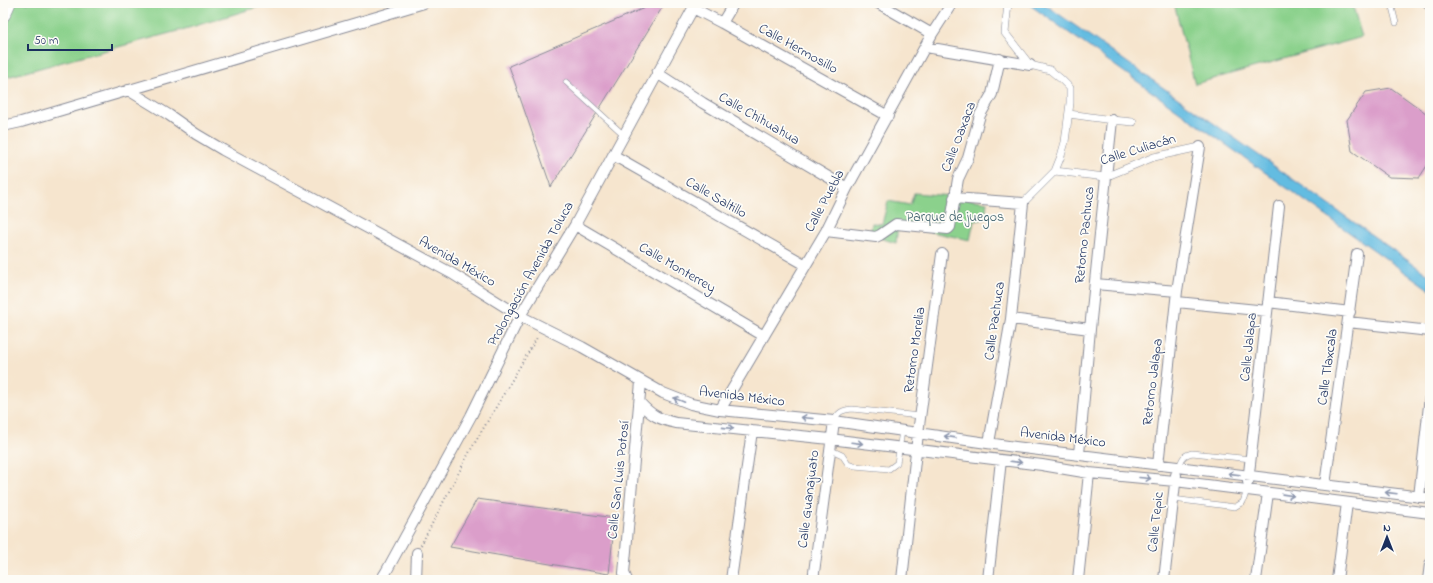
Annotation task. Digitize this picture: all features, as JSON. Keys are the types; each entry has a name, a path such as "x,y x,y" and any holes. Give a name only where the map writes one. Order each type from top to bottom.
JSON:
{"main road":[{"path":"3,14 8,3"}],"street":[{"path":"3,126 21,122 424,3"},
{"path":"722,23 734,3"},
{"path":"878,3 932,34"},
{"name":"Calle Puebla","path":"720,410 826,231 847,188 932,34 952,3"},
{"path":"1008,3 1005,33 1030,65"},
{"name":"Calle Hermosillo","path":"695,5 722,23 888,116"},
{"name":"Prolongación Avenida Toluca","path":"381,580 471,416 520,316 575,225 695,5"},
{"path":"926,47 1000,59 1050,70 1070,88 1069,114 1065,142 1055,171 1023,203 954,198"},
{"name":"Calle Oaxaca","path":"826,231 870,238 880,236 896,224 946,230 950,227 958,179 968,158 980,115 995,87 1000,59"},
{"name":"Calle Chihuahua","path":"657,73 703,103 847,188"},
{"name":"Avenida México","path":"128,90 223,150 451,273 520,316 582,347 641,382 663,393 691,404 720,410 834,421 1158,465 1325,484 1430,498"},
{"path":"1069,114 1132,122"},
{"name":"Retorno Pachuca","path":"1079,454 1105,177 1112,120"},
{"name":"Calle Culiacán","path":"1055,171 1105,177 1154,157 1200,147"},
{"name":"Retorno Jalapa","path":"1158,465 1177,291 1200,147"},
{"name":"Calle Saltillo","path":"613,155 806,265"},
{"name":"Calle Pachuca","path":"989,443 1011,319 1023,203"},
{"name":"Calle Jalapa","path":"1247,490 1279,206"},
{"name":"Calle Monterrey","path":"575,225 764,336"},
{"name":"Retorno Morelia","path":"917,450 920,416 942,254"},
{"name":"Calle Tlaxcala","path":"1325,484 1357,254"},
{"path":"1095,284 1177,291"},
{"path":"1177,302 1350,312"},
{"path":"1011,319 1090,329"},
{"path":"1348,322 1430,331"},
{"name":"Calle San Luis Potosí","path":"627,580 624,573 641,382"},
{"path":"1419,497 1430,396"},
{"path":"640,403 652,415 676,423 752,431 830,444 900,448 1430,513"},
{"name":"Calle Guanajuato","path":"813,580 834,421"},
{"path":"731,580 752,431"},
{"path":"902,580 917,450"},
{"path":"988,580 1001,460"},
{"name":"Calle Tepic","path":"1164,580 1175,481 1178,467"},
{"path":"1078,580 1089,472"},
{"path":"1256,580 1268,493"},
{"path":"1337,580 1347,503"},
{"path":"416,580 417,552"},
{"path":"1428,580 1430,564"}],"lane":[{"path":"1391,3 1396,23"},
{"path":"566,82 624,135"},
{"path":"834,421 837,414 841,411 852,409 920,416"},
{"path":"830,444 842,455 848,464 854,466 889,469 897,463 902,430"},
{"path":"1178,467 1186,454 1192,453 1251,459"},
{"path":"1173,499 1235,508 1243,502 1247,490"}],"path":[{"path":"417,552 470,451 543,328"}],"green space":[{"path":"16,3 271,3 185,29 3,78 3,41"},
{"path":"1174,3 1352,3 1362,37 1195,84"},
{"name":"Parque de juegos","path":"914,193 951,196 987,202 985,219 974,221 970,240 898,225 896,243 870,235 872,223 882,224 888,201 910,205"}],"water":[{"path":"1027,3 1043,3 1430,276 1430,290"}],"building":[{"path":"656,3 665,3 551,187 509,66"},
{"path":"1391,88 1430,116 1430,161 1419,178 1389,177 1352,151 1347,120 1366,92"},
{"path":"477,499 615,518 609,574 450,547"}]}
